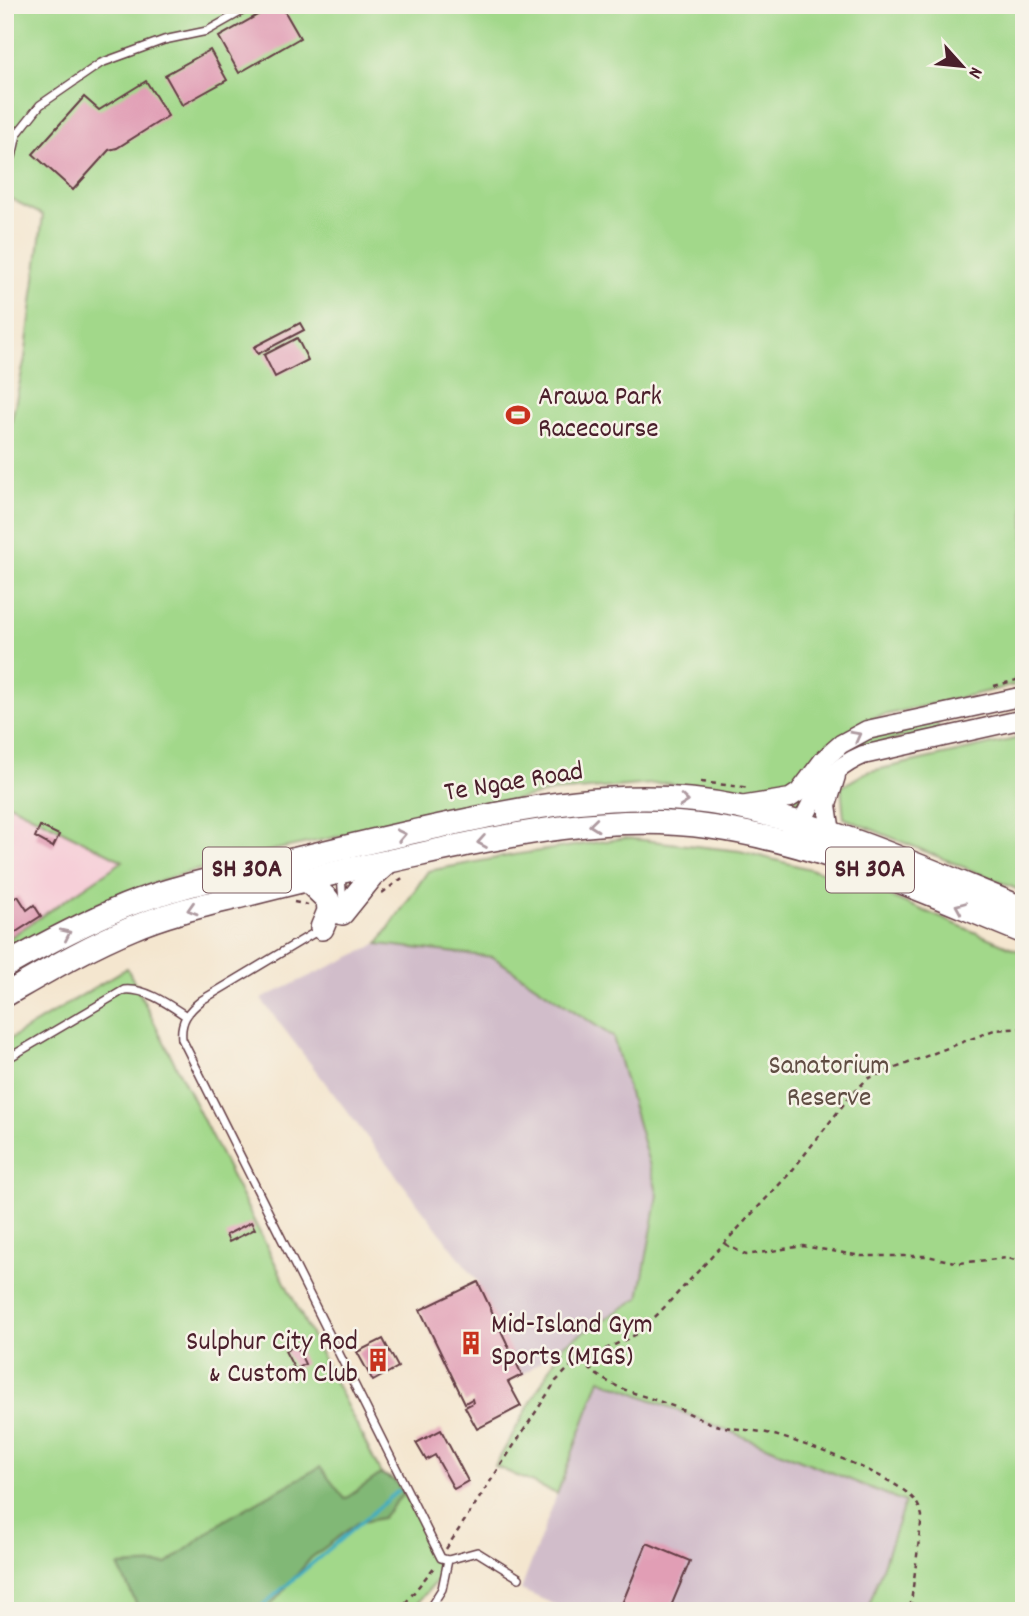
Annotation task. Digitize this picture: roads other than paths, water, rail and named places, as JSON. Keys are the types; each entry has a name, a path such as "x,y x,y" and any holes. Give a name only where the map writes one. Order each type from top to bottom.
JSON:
{"main road":[{"name":"Te Ngae Road","path":"5,965 124,907 197,882 337,861 549,804 640,798 736,807"},
{"name":"SH 30A","path":"736,807 802,823 876,848 1024,909"},
{"name":"Te Ngae Road","path":"5,995 58,964 136,927 203,905 306,879 337,861 396,869 468,844 550,830 657,821 711,827"},
{"name":"SH 30A","path":"711,827 788,844 876,872 1024,932"},
{"path":"342,913 371,877 396,869"},
{"path":"306,879 328,900 329,911 320,918"}],"street":[{"name":"Te Ngae Road","path":"736,807 790,798 799,792 824,759 867,730 1024,696"},
{"path":"948,712 952,735"},
{"path":"802,823 816,795 838,769 849,761 863,755 1024,719"},
{"path":"831,833 827,805 838,769"},
{"name":"Te Ngae Road","path":"711,827 735,820 780,830 802,823"}],"lane":[{"path":"5,165 12,157 17,134 40,105 101,63 164,40 207,31 253,5"},
{"path":"337,861 344,895 342,913 334,922 320,918 202,1000 186,1016 181,1031 185,1048 444,1559 442,1589 431,1610"},
{"path":"5,1059 124,990 132,989 159,999 186,1016"},
{"path":"444,1559 477,1552 519,1578"}],"waterway":[{"path":"256,1611 398,1491"}],"place":[{"name":"Arawa Park Racecourse","path":"518,415"},
{"name":"Mid-Island Gym Sports (MIGS)","path":"471,1343"},
{"name":"Sulphur City Rod & Custom Club","path":"378,1360"}],"park label":[{"name":"Sanatorium Reserve","path":"829,1084"}]}
